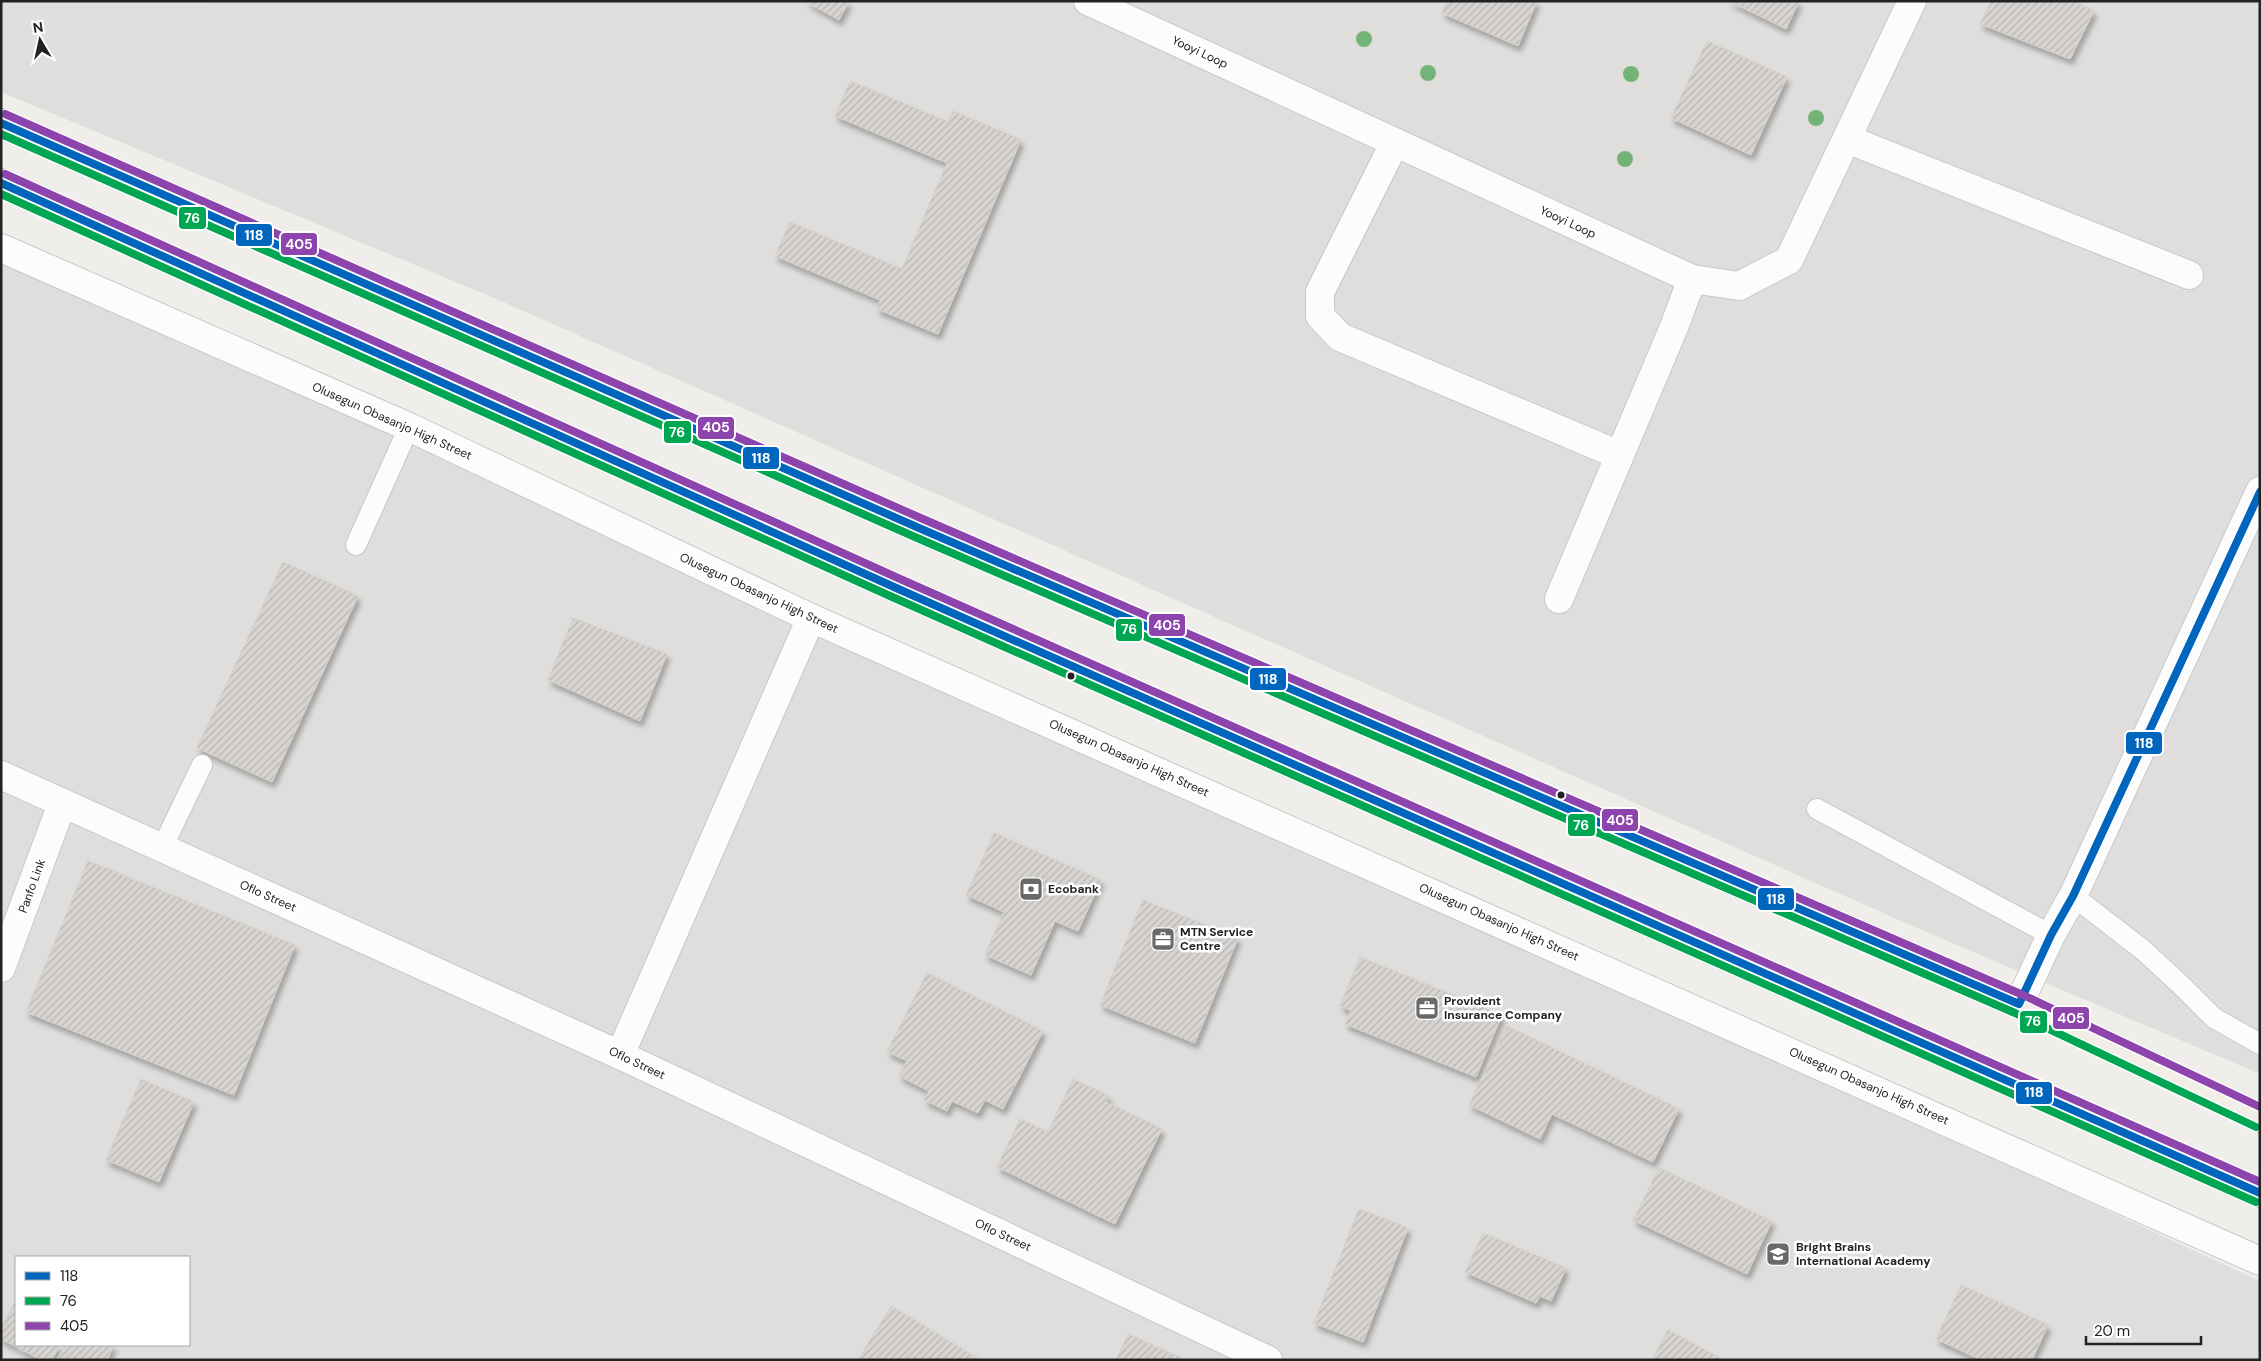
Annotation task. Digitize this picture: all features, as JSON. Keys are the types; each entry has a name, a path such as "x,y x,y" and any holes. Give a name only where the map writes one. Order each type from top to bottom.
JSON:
{"main road":[{"path":"1,123 928,532 2019,1004 2260,1118"},
{"path":"1,184 904,591 2260,1193"}],"street":[{"name":"Yooyi Loop","path":"1088,1 1692,279 1739,286 1789,260 1912,1"},
{"path":"1846,139 2189,275"},
{"path":"1395,142 1320,292 1320,316 1340,337 1618,455"},
{"name":"Olusegun Obasanjo High Street","path":"1,248 409,427 811,618 2260,1261"},
{"path":"1559,599 1618,455 1674,327 1692,279"},
{"path":"2019,1004 2051,935 2073,896 2260,492"},
{"path":"620,1055 811,618"},
{"name":"Oflo Street","path":"1,775 620,1055 1268,1360"},
{"name":"Panfo Link","path":"1,968 62,804"}],"lane":[{"path":"356,545 409,427"},
{"path":"162,848 202,765"},
{"path":"1817,809 2051,935"},
{"path":"2073,896 2143,950 2183,986 2214,1018 2260,1044"}],"shaded area":[{"path":"1,1 2260,1 2260,1074 1933,935 494,298 1,92"},
{"path":"1,1 202,1 284,35 233,156 1,60"},
{"path":"1,239 2260,1281 2260,1360 1,1360"}],"building":[{"path":"805,1 849,1 839,20"},
{"path":"1447,1 1537,1 1518,46 1442,13"},
{"path":"1729,1 1799,1 1786,29"},
{"path":"1991,1 2073,1 2094,11 2070,59 1980,24"},
{"path":"1707,41 1787,77 1751,155 1671,118"},
{"path":"850,81 948,122 953,111 1021,140 938,334 877,309 880,300 775,256 790,222 902,269 947,163 835,116"},
{"path":"283,562 358,596 272,782 197,748"},
{"path":"573,618 667,654 640,721 548,680"},
{"path":"994,833 1101,880 1078,931 1055,921 1031,975 985,955 1004,912 966,895"},
{"path":"88,861 295,945 234,1095 26,1012"},
{"path":"1143,900 1238,938 1195,1043 1100,1005"},
{"path":"1360,957 1502,1015 1476,1077 1345,1024 1351,1011 1340,1006"},
{"path":"927,973 1043,1031 1003,1109 985,1100 978,1113 952,1101 947,1111 924,1100 929,1091 899,1076 907,1061 887,1052"},
{"path":"1507,1026 1679,1109 1653,1162 1552,1114 1540,1139 1469,1105"},
{"path":"141,1079 194,1102 159,1182 106,1160"},
{"path":"1073,1079 1109,1096 1106,1102 1162,1129 1115,1224 997,1167 1020,1119 1048,1132"},
{"path":"1659,1168 1772,1221 1747,1274 1633,1220"},
{"path":"1359,1209 1408,1228 1363,1342 1314,1323"},
{"path":"1483,1233 1566,1268 1551,1301 1540,1296 1536,1303 1465,1272"},
{"path":"1961,1285 2048,1325 2032,1360 1981,1360 1936,1339"},
{"path":"15,1302 15,1346 59,1346 52,1360 41,1360 1,1339 1,1329"},
{"path":"891,1306 974,1356 971,1360 858,1360"},
{"path":"1668,1330 1724,1360 1652,1360"},
{"path":"1128,1334 1186,1360 1116,1360"},
{"path":"64,1346 114,1346 107,1360 57,1360"}],"transit line":[{"name":"405","path":"5,114 923,519 2023,995 2260,1107"},
{"name":"118","path":"1,123 919,528 2019,1004 2051,935 2073,896 2260,492"},
{"name":"76","path":"1,134 915,537 2015,1013 2256,1127"},
{"name":"405","path":"5,174 898,578 2260,1182"},
{"name":"118","path":"1,183 894,587 2260,1193"},
{"name":"76","path":"1,194 890,596 2256,1202"}],"place":[{"name":"Ecobank","path":"1031,889"},
{"name":"MTN Service Centre","path":"1163,939"},
{"name":"Provident Insurance Company","path":"1427,1008"},
{"name":"Bright Brains International Academy","path":"1778,1254"}]}
